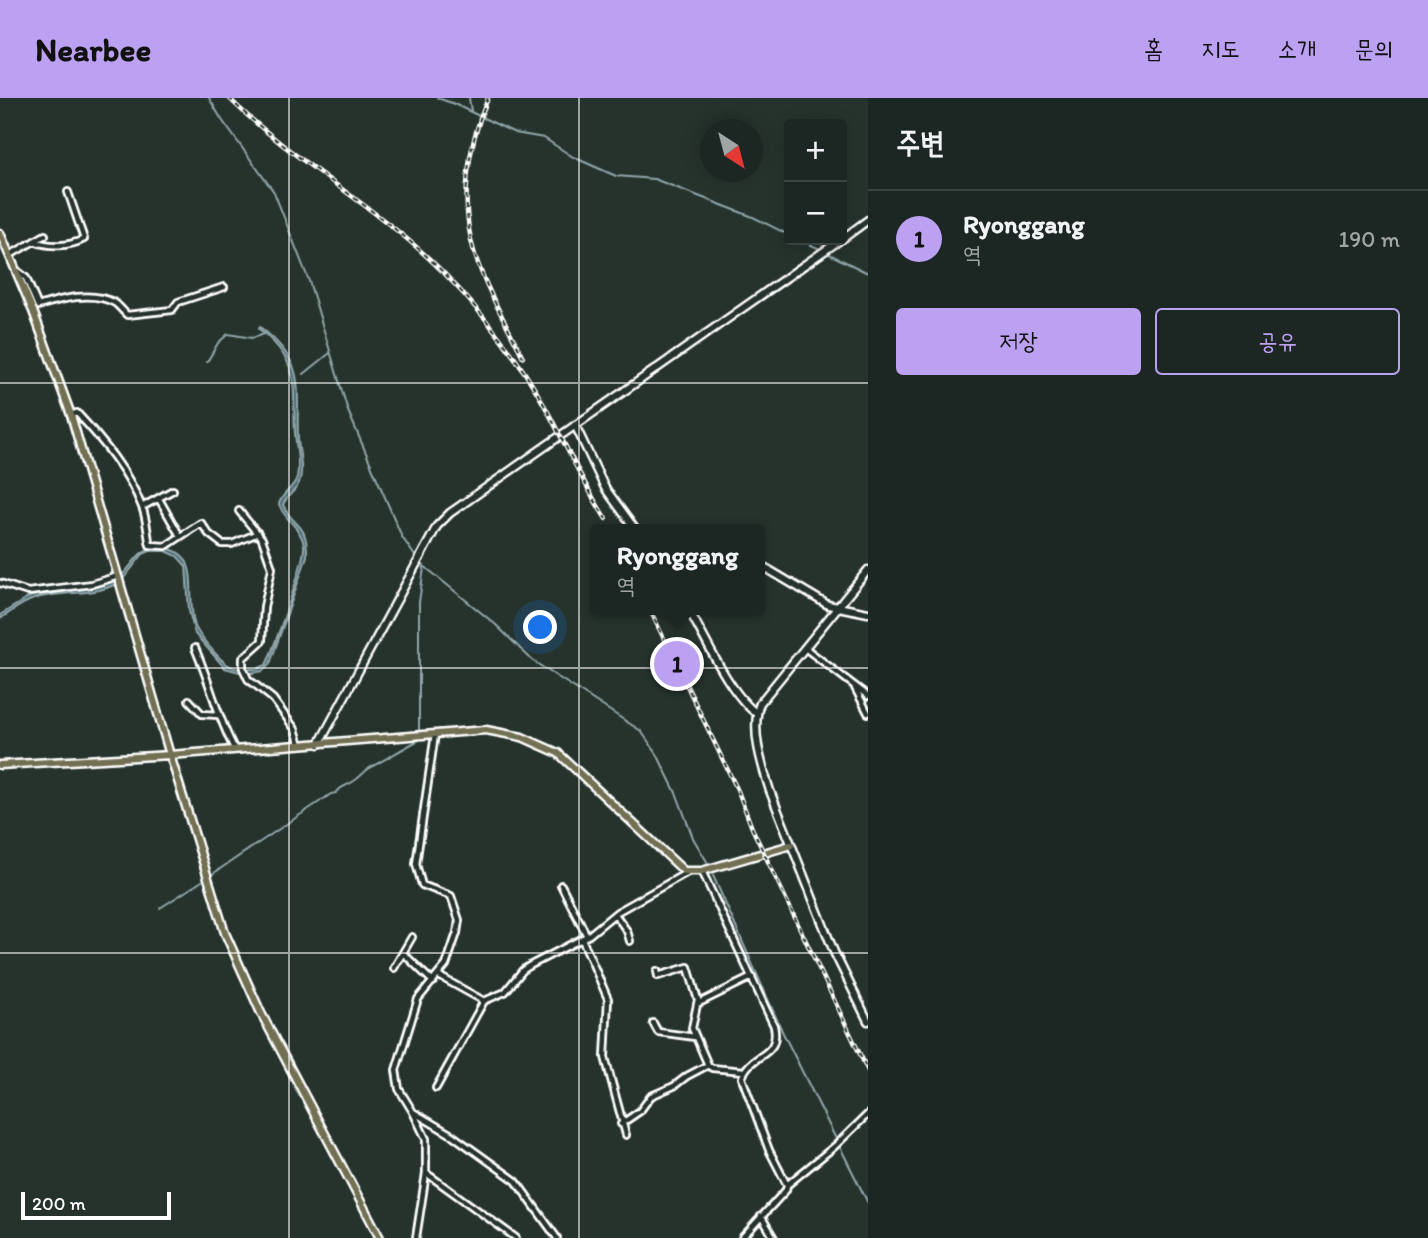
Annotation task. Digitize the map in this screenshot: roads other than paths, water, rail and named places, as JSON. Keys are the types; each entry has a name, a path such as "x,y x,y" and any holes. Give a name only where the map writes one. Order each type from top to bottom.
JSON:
{"main road":[{"path":"0,233 71,415 218,914 271,1034 380,1238"},
{"path":"0,765 235,751 486,730 522,737 558,753 675,864 688,871 708,870 791,845"}],"street":[{"path":"34,241 47,246 80,242 84,239 68,192"},
{"path":"847,235 868,220"},
{"path":"10,256 45,235"},
{"path":"318,744 437,526 450,513 833,245"},
{"path":"16,270 26,278 38,306 71,297 85,297 113,302 127,315 172,310 178,302 224,287"},
{"path":"71,415 77,413 130,479 142,508 150,545 166,546 201,523 209,534 222,544 232,544 258,533"},
{"path":"575,425 605,488 631,524"},
{"path":"142,508 173,490"},
{"path":"159,499 180,536"},
{"path":"239,511 258,533 271,563 262,641 243,658 243,668 245,674 273,699 295,729 300,746"},
{"path":"765,568 828,605 868,613"},
{"path":"868,570 760,703 757,713 763,767 791,845 834,952 868,1021"},
{"path":"0,583 29,592 119,580"},
{"path":"693,615 737,693 747,707 757,713"},
{"path":"804,647 868,696"},
{"path":"195,648 218,715 235,751"},
{"path":"855,687 868,713"},
{"path":"190,700 202,715 218,715"},
{"path":"416,1238 426,1173 426,1139 414,1112 399,1090 396,1070 418,999 439,976 448,960 459,920 451,896 422,885 416,864 435,734"},
{"path":"708,870 774,1026 775,1042 744,1071 742,1077 769,1150 787,1185"},
{"path":"436,1088 484,1001 505,992 523,970 585,937 615,914 688,871"},
{"path":"561,885 585,937 608,999 605,1057 626,1135"},
{"path":"615,914 627,931 630,941"},
{"path":"394,968 412,937"},
{"path":"403,953 433,982"},
{"path":"657,971 658,976 688,967 698,993 692,1028 708,1065 712,1068 744,1071"},
{"path":"439,976 484,1001"},
{"path":"697,1004 752,977"},
{"path":"653,1023 658,1032 695,1037"},
{"path":"621,1124 640,1111 651,1096 674,1086 708,1065"},
{"path":"414,1112 452,1135 516,1181 557,1238"},
{"path":"742,1238 786,1190 787,1185 835,1146 868,1114"},
{"path":"426,1173 516,1238"},
{"path":"761,1216 774,1238"}],"water":[{"path":"260,327 286,353 296,377 301,473 297,486 283,505 305,536 307,556 270,664 263,671 246,674 244,669 257,669 266,665 295,585 304,545 300,533 279,504 298,472 292,375 282,353"},
{"path":"155,547 171,549 182,555 188,564 192,613 197,630 220,658 229,666 241,669 243,673 225,668 195,634 189,611 186,566 177,556 166,551 150,551 143,554 123,579 122,575 140,554"},
{"path":"115,581 116,584 96,591 34,599 0,619 0,615 31,596 96,587"}],"waterway":[{"path":"209,98 274,192 309,281 348,411 402,537 417,559"},
{"path":"437,98 515,133 544,138 573,157 616,176 654,179 753,217 784,232"},
{"path":"469,98 471,111"},
{"path":"811,245 820,249"},
{"path":"825,252 868,273"},
{"path":"207,362 218,343 228,334 252,338 264,334"},
{"path":"304,374 330,353"},
{"path":"211,875 371,767 419,740 419,602 424,568 421,563"},
{"path":"424,566 495,624 533,661 641,731 657,754 677,795 693,838 709,865"},
{"path":"711,871 783,1033 868,1203"},
{"path":"160,908 202,881"}],"railway":[{"path":"229,98 281,143 418,248 458,288 487,321 526,374 606,519"},
{"path":"488,98 470,155 467,215 480,268 523,357"},
{"path":"652,615 738,791 752,828 868,1071"}],"place":[{"name":"Ryonggang","path":"677,664"}]}
